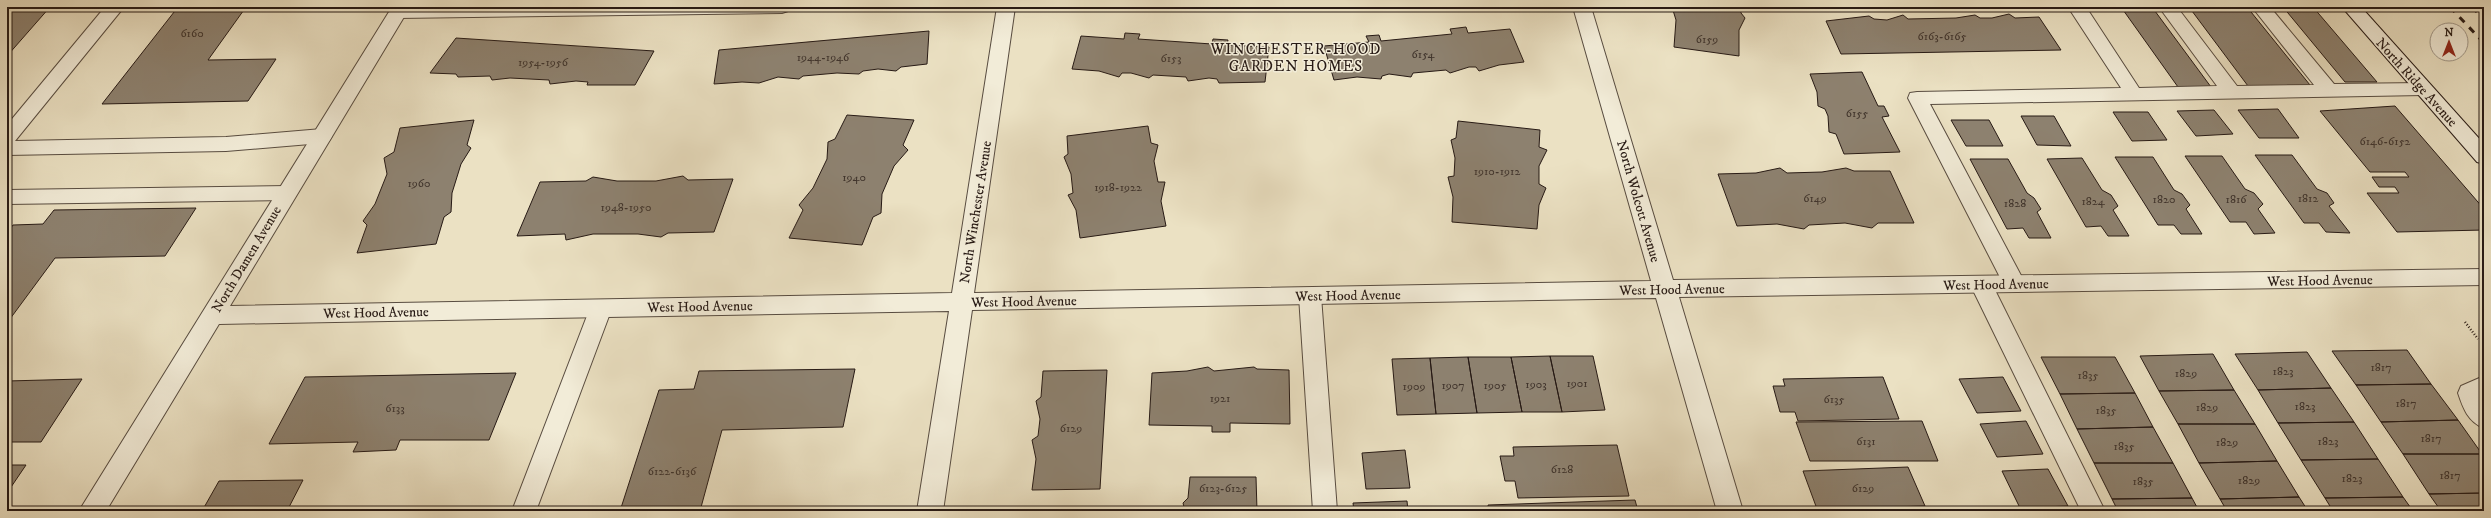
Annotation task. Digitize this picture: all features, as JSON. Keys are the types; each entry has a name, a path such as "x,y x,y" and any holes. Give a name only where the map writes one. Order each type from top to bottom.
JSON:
{"street":[{"name":"North Winchester Avenue","path":"930,511 1006,7"},
{"name":"North Wolcott Avenue","path":"1582,7 1730,511"},
{"name":"North Ridge Avenue","path":"2351,7 2484,156"},
{"name":"North Damen Avenue","path":"92,511 399,10"},
{"name":"West Hood Avenue","path":"212,315 1665,289 2484,277"}],"lane":[{"path":"7,138 115,7"},
{"path":"399,10 782,7"},
{"path":"2077,7 2134,94"},
{"path":"2168,7 2232,93"},
{"path":"2261,7 2329,91"},
{"path":"2014,284 1917,98 2232,93 2423,88"},
{"path":"7,148 226,144 322,136"},
{"path":"7,197 287,193"},
{"path":"1981,284 2093,511"},
{"path":"1310,296 1325,511"},
{"path":"524,511 601,308"},
{"path":"2484,385 2469,393 2474,406 2484,418"}],"path":[{"path":"2465,322 2478,339"}],"building":[{"path":"7,7 50,7 7,56"},
{"path":"178,7 246,7 208,60 276,59 248,101 102,104"},
{"path":"1672,7 1740,7 1741,13 1745,18 1739,30 1739,56 1674,47 1676,20"},
{"path":"2121,7 2152,7 2211,87 2178,87"},
{"path":"2189,7 2247,7 2310,85 2248,86"},
{"path":"2283,7 2313,7 2377,82 2345,82"},
{"path":"2009,14 2015,18 2039,17 2061,50 1841,54 1826,21 1869,16 1874,19 1887,20 1903,15 1908,19 1956,18 1975,15 1980,18 1992,18"},
{"path":"1466,27 1468,33 1510,29 1524,62 1499,65 1479,71 1476,67 1469,67 1450,73 1446,70 1413,73 1411,77 1389,74 1382,76 1381,79 1357,77 1334,80 1324,46 1369,42 1366,36 1379,35 1381,41 1452,34 1450,29"},
{"path":"929,31 927,64 901,67 896,71 878,69 863,71 859,74 837,73 803,76 799,79 778,77 759,83 742,82 714,84 719,50"},
{"path":"1125,33 1140,34 1138,39 1212,44 1213,39 1228,40 1227,45 1269,47 1265,82 1219,83 1217,79 1209,78 1188,81 1186,77 1153,75 1149,78 1131,73 1122,73 1119,77 1099,71 1072,69 1081,36 1124,39"},
{"path":"456,38 654,51 635,85 587,85 588,82 576,81 550,84 549,80 510,78 492,80 490,76 458,77 456,74 430,73"},
{"path":"1862,72 1878,106 1884,106 1889,116 1882,117 1900,152 1844,154 1836,134 1829,132 1828,116 1825,109 1818,106 1817,92 1810,74"},
{"path":"2395,106 2484,209 2484,230 2397,232 2367,193 2399,193 2395,187 2379,187 2372,177 2409,177 2405,172 2370,172 2320,111"},
{"path":"2278,109 2299,138 2259,138 2238,110"},
{"path":"2214,110 2233,134 2196,136 2177,111"},
{"path":"2113,112 2148,112 2167,140 2132,141"},
{"path":"847,115 914,120 903,145 908,150 894,166 882,194 881,213 873,217 862,245 789,238 803,210 799,205 813,188 827,159 828,142 835,139"},
{"path":"2021,116 2054,116 2071,146 2037,145"},
{"path":"474,120 467,145 471,148 461,164 452,193 451,212 444,217 436,244 357,253 367,225 363,221 375,204 387,174 384,158 394,152 400,128"},
{"path":"1951,120 1989,120 2003,146 1966,146"},
{"path":"1458,121 1540,130 1539,147 1547,150 1539,166 1539,184 1546,188 1539,205 1537,229 1452,222 1453,197 1448,177 1454,176 1455,158 1451,140 1456,138"},
{"path":"1148,126 1151,143 1158,145 1154,161 1158,182 1165,182 1161,201 1166,226 1080,238 1076,210 1068,195 1073,193 1071,174 1064,157 1068,154 1067,136"},
{"path":"2255,155 2292,155 2317,189 2327,193 2334,203 2329,206 2350,233 2326,232 2319,223 2304,223"},
{"path":"2185,156 2222,156 2245,189 2254,193 2263,204 2258,209 2275,233 2254,234 2246,222 2230,222"},
{"path":"2115,157 2153,157 2174,190 2182,194 2190,205 2186,209 2202,234 2181,234 2174,225 2158,225"},
{"path":"2082,158 2102,190 2111,195 2118,206 2113,210 2129,236 2108,236 2101,226 2086,227 2047,159"},
{"path":"1970,159 2008,159 2027,193 2034,198 2041,209 2037,212 2051,238 2029,238 2023,228 2007,229"},
{"path":"1780,168 1787,173 1822,172 1846,168 1854,171 1890,171 1914,223 1878,223 1872,228 1845,223 1809,225 1804,229 1777,224 1737,226 1718,174 1756,173"},
{"path":"683,176 688,180 733,179 714,232 668,233 661,237 638,234 593,234 566,240 565,234 517,236 540,182 586,181 593,177 617,181 656,181"},
{"path":"196,208 165,256 55,258 7,323 7,233 13,225 43,224 54,210"},
{"path":"2407,350 2431,384 2356,385 2332,351"},
{"path":"2307,352 2331,388 2258,390 2235,354"},
{"path":"2213,354 2234,390 2159,391 2140,356"},
{"path":"1550,356 1593,356 1605,410 1562,412"},
{"path":"1550,356 1562,412 1522,412 1511,357"},
{"path":"1468,357 1511,357 1522,412 1477,413"},
{"path":"1468,357 1477,413 1436,414 1430,358"},
{"path":"2041,357 2115,357 2135,393 2060,394"},
{"path":"1430,358 1436,414 1397,415 1392,359"},
{"path":"1208,367 1214,371 1254,367 1257,369 1289,370 1290,424 1230,423 1230,432 1212,432 1212,426 1149,425 1152,373 1187,371"},
{"path":"855,369 843,427 722,430 700,511 620,511 659,390 694,389 699,371"},
{"path":"1107,370 1100,489 1032,490 1036,459 1032,440 1038,436 1040,419 1036,401 1041,397 1043,371"},
{"path":"516,373 489,440 400,440 396,450 353,452 358,442 269,444 305,377"},
{"path":"1883,377 1899,419 1798,421 1795,412 1780,412 1773,386 1785,386 1783,379"},
{"path":"2003,377 2021,411 1977,413 1959,379"},
{"path":"82,379 41,442 7,442 7,381"},
{"path":"2431,384 2458,420 2381,422 2356,385"},
{"path":"2331,388 2354,422 2278,423 2258,390"},
{"path":"2234,390 2255,424 2178,424 2159,391"},
{"path":"2135,393 2153,427 2077,429 2060,394"},
{"path":"2458,420 2482,454 2403,454 2381,422"},
{"path":"1922,421 1938,461 1810,461 1796,422"},
{"path":"2026,421 2043,454 1997,457 1980,424"},
{"path":"2354,422 2378,459 2301,460 2278,423"},
{"path":"2178,424 2255,424 2277,461 2199,463"},
{"path":"2153,427 2173,463 2094,463 2077,429"},
{"path":"1617,445 1629,496 1518,498 1515,481 1505,481 1500,456 1514,456 1513,447"},
{"path":"1405,450 1410,488 1366,489 1362,453"},
{"path":"2403,454 2482,454 2484,493 2429,494"},
{"path":"2378,459 2403,497 2325,498 2301,460"},
{"path":"2277,461 2299,497 2220,499 2199,463"},
{"path":"2094,463 2173,463 2192,498 2112,499"},
{"path":"7,465 26,465 7,493"},
{"path":"1908,467 1925,506 1817,509 1803,471"},
{"path":"2048,469 2068,506 2020,508 2002,471"},
{"path":"1190,477 1256,477 1257,511 1185,511 1183,503 1188,498"},
{"path":"303,480 287,511 202,511 219,481"},
{"path":"2484,493 2484,511 2441,511 2429,494"},
{"path":"2299,497 2308,511 2227,511 2220,499"},
{"path":"2403,497 2413,511 2333,511 2325,498"},
{"path":"2192,498 2199,511 2118,511 2112,499"},
{"path":"1635,500 1638,511 1489,511 1488,505"},
{"path":"1407,501 1408,511 1354,511 1353,503"}],"railway":[{"path":"2450,7 2484,43"},
{"path":"2472,7 2484,19"}],"district":[{"name":"WINCHESTER-HOOD GARDEN HOMES","path":"1296,58"}]}
